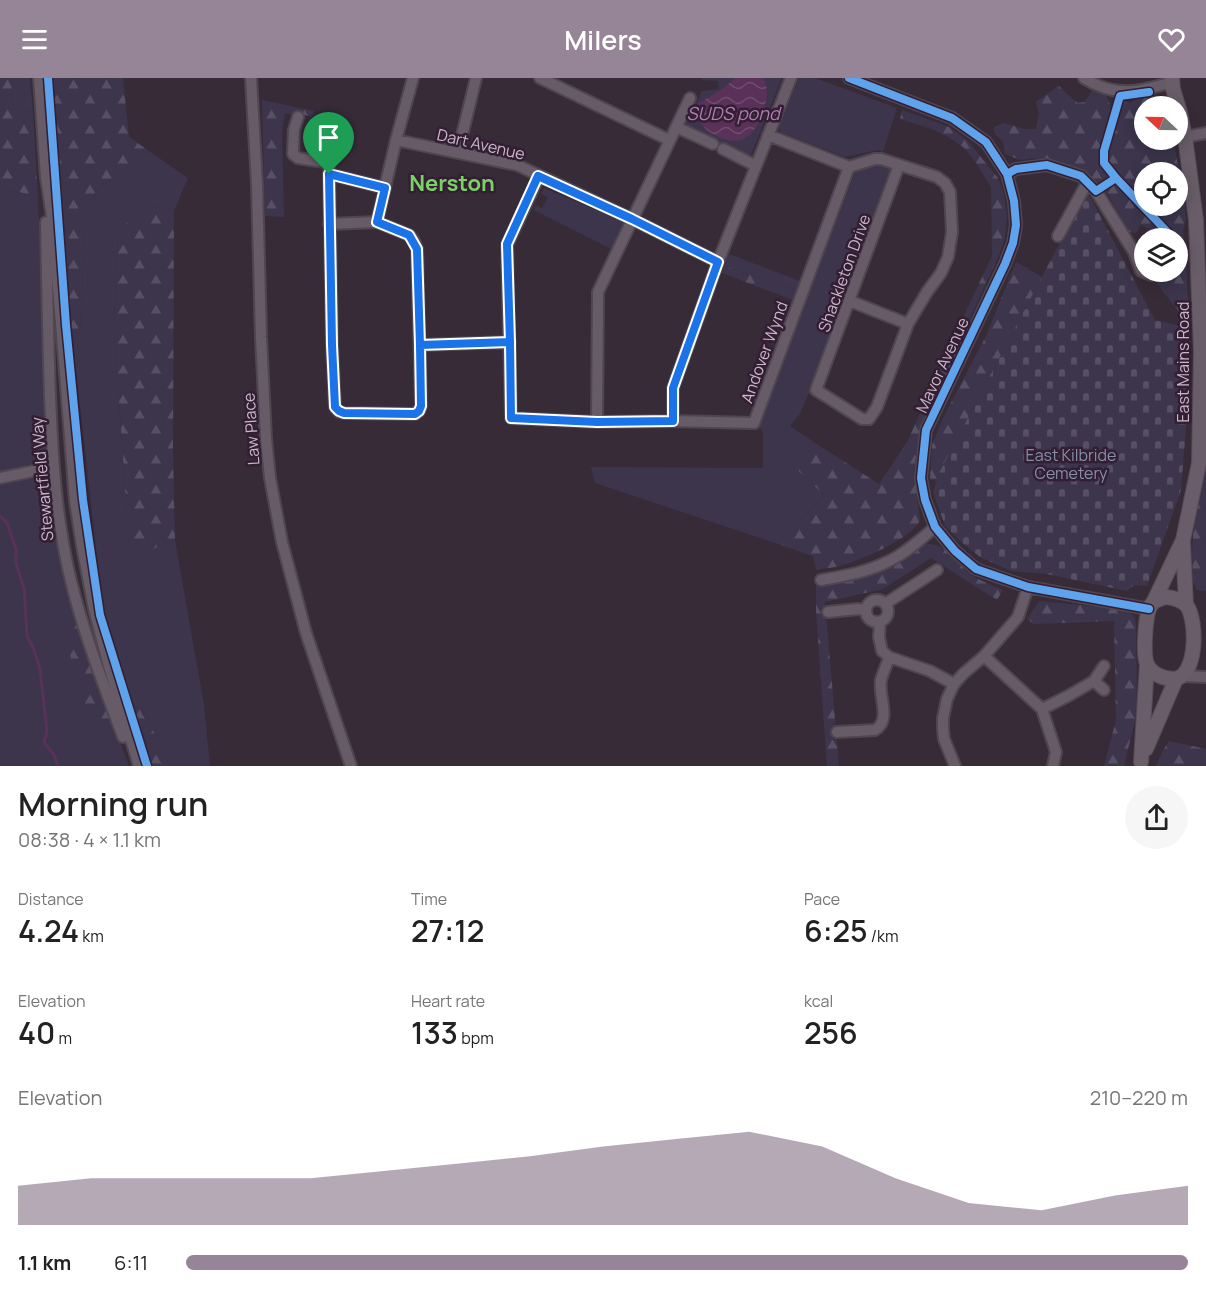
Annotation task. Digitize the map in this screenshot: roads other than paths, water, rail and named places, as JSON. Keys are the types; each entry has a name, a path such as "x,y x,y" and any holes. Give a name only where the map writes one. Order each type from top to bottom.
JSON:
{"main road":[{"name":"East Mains Road","path":"1172,80 1176,96"},
{"name":"East Mains Road","path":"1151,606 1183,540 1199,463 1201,351 1199,276 1196,220 1187,150"},
{"name":"East Mains Road","path":"1183,540 1186,605"},
{"path":"1167,597 1176,598 1186,605 1192,616 1192,661 1179,678 1140,764 1147,664 1145,639 1151,606 1167,597"},
{"path":"1147,664 1154,673 1164,678 1179,678"}],"street":[{"name":"Stewartfield Way","path":"39,78 46,177 53,467 62,538 78,605 134,766"},
{"name":"Law Place","path":"252,78 261,337 270,478 282,542 300,612 351,766"},
{"path":"377,222 412,78"},
{"path":"458,152 476,78"},
{"path":"540,78 565,83 669,140"},
{"path":"673,421 673,388 718,262 791,78"},
{"name":"Mavor Avenue","path":"849,78 952,118 986,142 1007,174 1014,201 1016,225 1013,243 1005,264 926,430 921,478 925,500 935,527 955,551 976,569 1028,587 1151,606"},
{"path":"1084,78 1106,89 1122,92 1148,90 1172,80"},
{"path":"597,422 598,291 690,98"},
{"path":"298,117 294,130 293,154 298,158 328,164 329,174 329,224 332,345 335,407 344,413 415,414 421,406 417,249 409,235 377,222 329,224"},
{"path":"676,127 756,166"},
{"path":"1188,136 1206,133"},
{"path":"768,135 849,167 881,159 937,177 945,183 950,192 952,232 948,257 941,273 908,324 850,301"},
{"name":"Dart Avenue","path":"396,140 517,165 718,262"},
{"name":"Shackleton Drive","path":"899,165 816,390 856,416 869,419 877,406 908,324"},
{"path":"1007,174 1016,169 1047,165 1081,176 1096,191 1134,245"},
{"name":"Andover Wynd","path":"538,176 507,244 511,418 597,422 754,423 849,167"},
{"path":"329,174 385,188"},
{"name":"Stewartfield Way","path":"46,177 52,217 75,501 82,546 97,620 139,766"},
{"path":"1058,236 1087,183"},
{"path":"420,345 510,342"},
{"path":"0,478 53,467"},
{"path":"821,580 858,573 890,561 935,527"},
{"path":"885,604 937,570"},
{"path":"955,766 944,739 943,718 947,699 954,684 984,656 1018,617 1028,587"},
{"path":"880,622 867,617 866,610 869,604 875,601 885,604 888,611 880,622 879,637 882,651 889,657 930,671 954,684"},
{"path":"828,612 866,610"},
{"path":"984,656 1042,709 1056,752 1053,766"},
{"path":"837,732 875,730 881,727 884,721 881,682 889,657"},
{"path":"1042,709 1094,681 1104,666"},
{"path":"1179,678 1206,677"},
{"path":"1094,681 1104,690"}],"water":[{"name":"SUDS pond","path":"735,78 764,78 767,92 763,113 757,126 747,137 736,141 709,132 698,117 699,103 724,88"}],"waterway":[{"path":"0,516 7,523 16,549 16,564 24,588 27,636 40,669 47,732 44,742 54,755 58,766"}],"district":[{"name":"Nerston","path":"452,183"}],"park label":[{"name":"East Kilbride Cemetery","path":"1071,464"}]}
